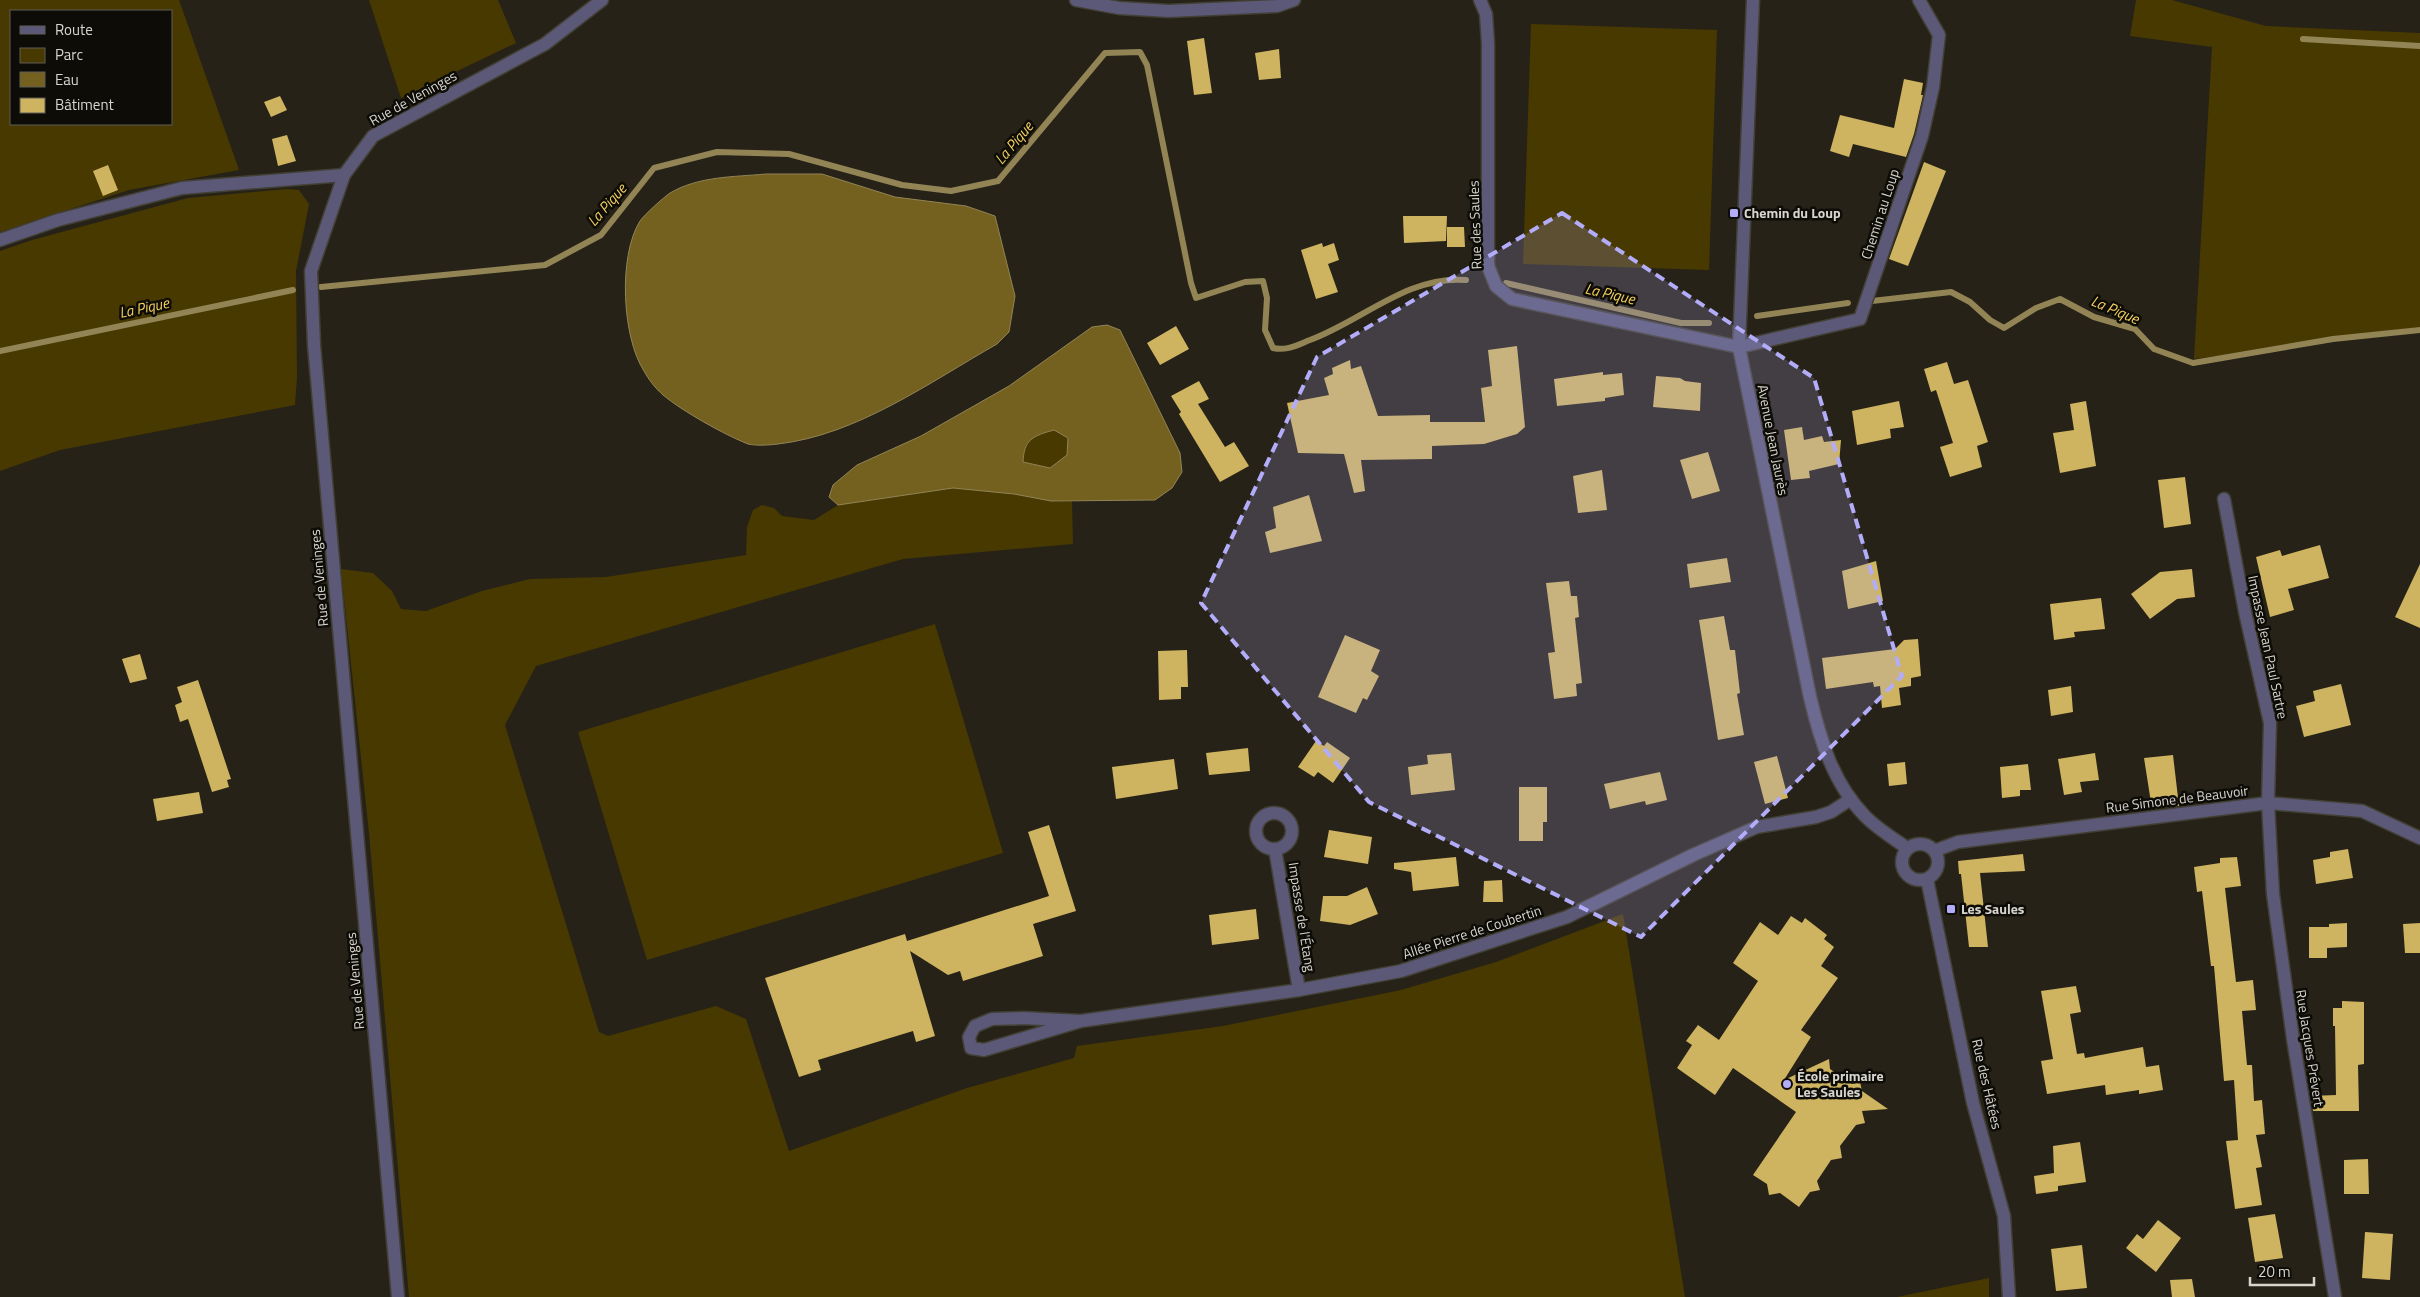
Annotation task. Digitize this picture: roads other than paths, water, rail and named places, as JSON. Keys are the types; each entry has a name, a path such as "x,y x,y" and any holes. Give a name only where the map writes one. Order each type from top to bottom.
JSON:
{"street":[{"name":"Rue de Veninges","path":"398,1297 314,345 310,271 344,175 373,136 545,44 602,0"},
{"path":"1076,0 1119,8 1169,11 1224,4 1277,6 1294,0"},
{"name":"Rue des Saules","path":"1480,0 1486,14 1488,43 1488,266 1496,286 1512,299 1739,347"},
{"name":"Avenue Jean Jaurès","path":"1753,0 1739,347 1810,697 1826,752 1851,799 1865,816 1907,848"},
{"name":"Chemin au Loup","path":"1739,347 1860,320 1922,136 1932,88 1939,35 1919,0"},
{"path":"0,240 58,220 182,188 344,175"},
{"name":"Impasse Jean Paul Sartre","path":"2224,499 2248,630 2270,723 2268,803"},
{"name":"Allée Pierre de Coubertin","path":"1081,1021 1023,1018 992,1019 975,1026 969,1036 970,1048 984,1050 1081,1021 1299,990 1401,971 1567,917 1693,855 1757,827 1816,817 1831,812 1851,799"},
{"name":"Rue Simone de Beauvoir","path":"1934,851 1958,842 2268,803 2362,811 2420,838"},
{"name":"Rue Jacques Prévert","path":"2268,803 2274,894 2291,1029 2335,1297"},
{"path":"1921,844 1930,846 1934,851 1939,863 1933,876 1927,880 1914,880 1904,873 1902,860 1907,848 1921,844"},
{"name":"Impasse de l'Étang","path":"1276,849 1299,990"},
{"name":"Rue des Hâtées","path":"1927,880 1974,1103 2004,1216 2009,1297"}],"water":[{"path":"766,174 822,174 895,197 966,206 995,216 1015,296 1009,332 997,344 892,405 836,430 807,439 771,445 748,444 716,429 681,408 663,395 650,381 637,356 631,338 627,318 626,275 628,254 633,236 640,221 654,206 667,195 681,187 717,178"},
{"path":"1107,325 1120,330 1180,453 1182,472 1172,488 1155,500 1051,501 1014,494 953,488 838,505 829,497 833,485 857,465 921,436 1009,386 1092,327","holes":["1054,430 1068,438 1067,455 1050,468 1023,462 1025,448 1028,443 1040,434"]}],"waterway":[{"path":"2303,39 2420,46"},
{"name":"La Pique","path":"321,287 545,265 601,235 654,168 717,152 789,154 902,185 951,191 998,181 1105,53 1140,52 1147,65 1191,283 1196,298 1245,282 1263,281 1267,298 1265,330 1273,348 1283,349 1296,346 1329,332 1405,292 1445,280 1466,280"},
{"name":"La Pique","path":"1506,283 1681,323 1709,323"},
{"name":"La Pique","path":"0,351 293,290"},
{"name":"La Pique","path":"1872,301 1951,292 1970,302 1990,320 2004,328 2036,308 2060,299 2094,317 2135,329 2154,349 2193,363 2333,339 2420,330"},
{"name":"La Pique","path":"1757,316 1848,303"}],"place":[{"name":"Chemin du Loup","path":"1734,213"},
{"name":"Les Saules","path":"1951,909"},
{"name":"École primaire Les Saules","path":"1787,1084"}]}
